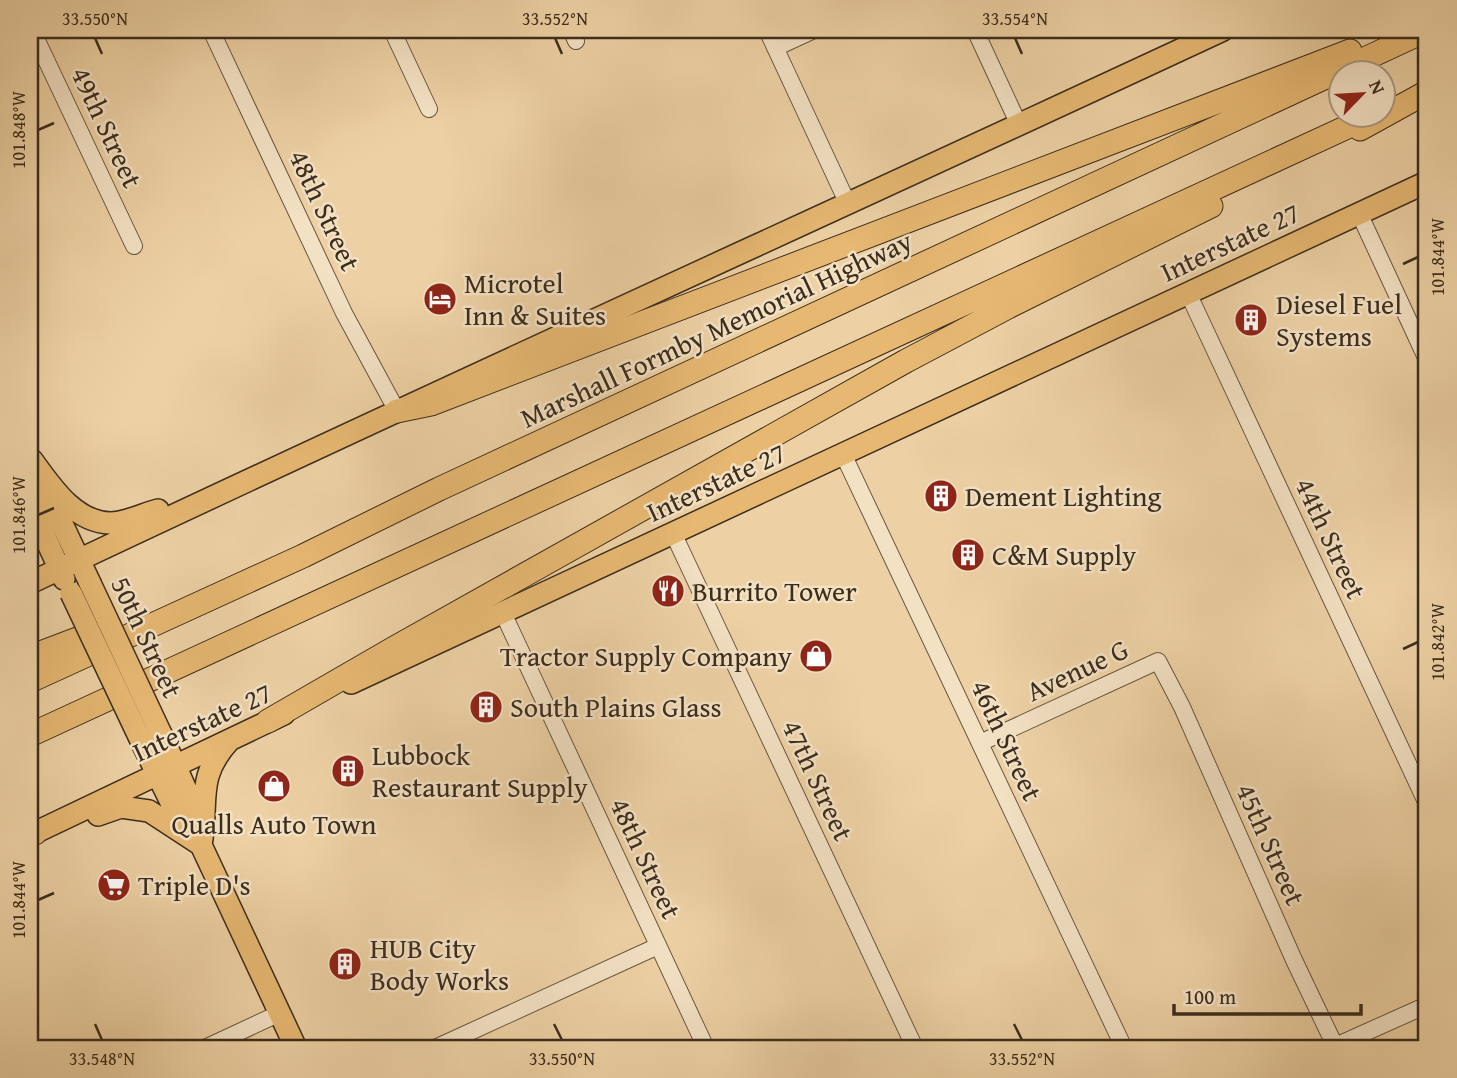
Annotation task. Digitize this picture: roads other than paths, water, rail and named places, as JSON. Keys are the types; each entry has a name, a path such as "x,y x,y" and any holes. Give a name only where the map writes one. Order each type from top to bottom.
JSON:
{"highway":[{"path":"397,411 443,400 1346,52 1427,30"},
{"name":"Marshall Formby Memorial Highway","path":"30,681 1427,30"},
{"path":"1398,104 1427,91"},
{"path":"268,721 906,361 1318,152 1427,91"},
{"path":"30,735 1341,130"},
{"path":"30,657 303,556"}],"main road":[{"path":"30,583 220,492 1019,125 1187,37 1223,30"},
{"name":"Interstate 27","path":"36,832 268,721 1427,182"},
{"path":"31,458 65,502 92,519 110,523 220,492"},
{"name":"50th Street","path":"31,458 90,583 166,770 296,1048"},
{"name":"50th Street","path":"30,505 71,593 153,741"},
{"path":"36,832 128,807 149,811 198,837 208,773 231,739"}],"street":[{"name":"49th Street","path":"32,30 134,246"},
{"name":"48th Street","path":"211,30 344,313 397,411"},
{"path":"392,30 429,109"},
{"path":"767,30 848,204"},
{"path":"775,48 814,30"},
{"path":"975,30 1019,125"},
{"path":"1359,214 1427,360"},
{"name":"44th Street","path":"1188,293 1427,804"},
{"name":"46th Street","path":"843,454 1124,1048"},
{"name":"47th Street","path":"673,533 915,1048"},
{"name":"48th Street","path":"503,613 706,1048"},
{"name":"Avenue G","path":"980,743 1158,662"},
{"name":"45th Street","path":"1158,662 1182,707 1334,1048"},
{"path":"435,1048 658,946"},
{"path":"1334,1048 1427,1005"},
{"path":"205,1048 280,1013"}],"place":[{"name":"Microtel Inn & Suites","path":"440,299"},
{"name":"Diesel Fuel Systems","path":"1251,320"},
{"name":"Dement Lighting","path":"941,496"},
{"name":"C&M Supply","path":"968,555"},
{"name":"Burrito Tower","path":"668,591"},
{"name":"Tractor Supply Company","path":"816,656"},
{"name":"South Plains Glass","path":"486,707"},
{"name":"Lubbock Restaurant Supply","path":"348,771"},
{"name":"Qualls Auto Town","path":"274,786"},
{"name":"Triple D's","path":"114,885"},
{"name":"HUB City Body Works","path":"345,964"}]}
